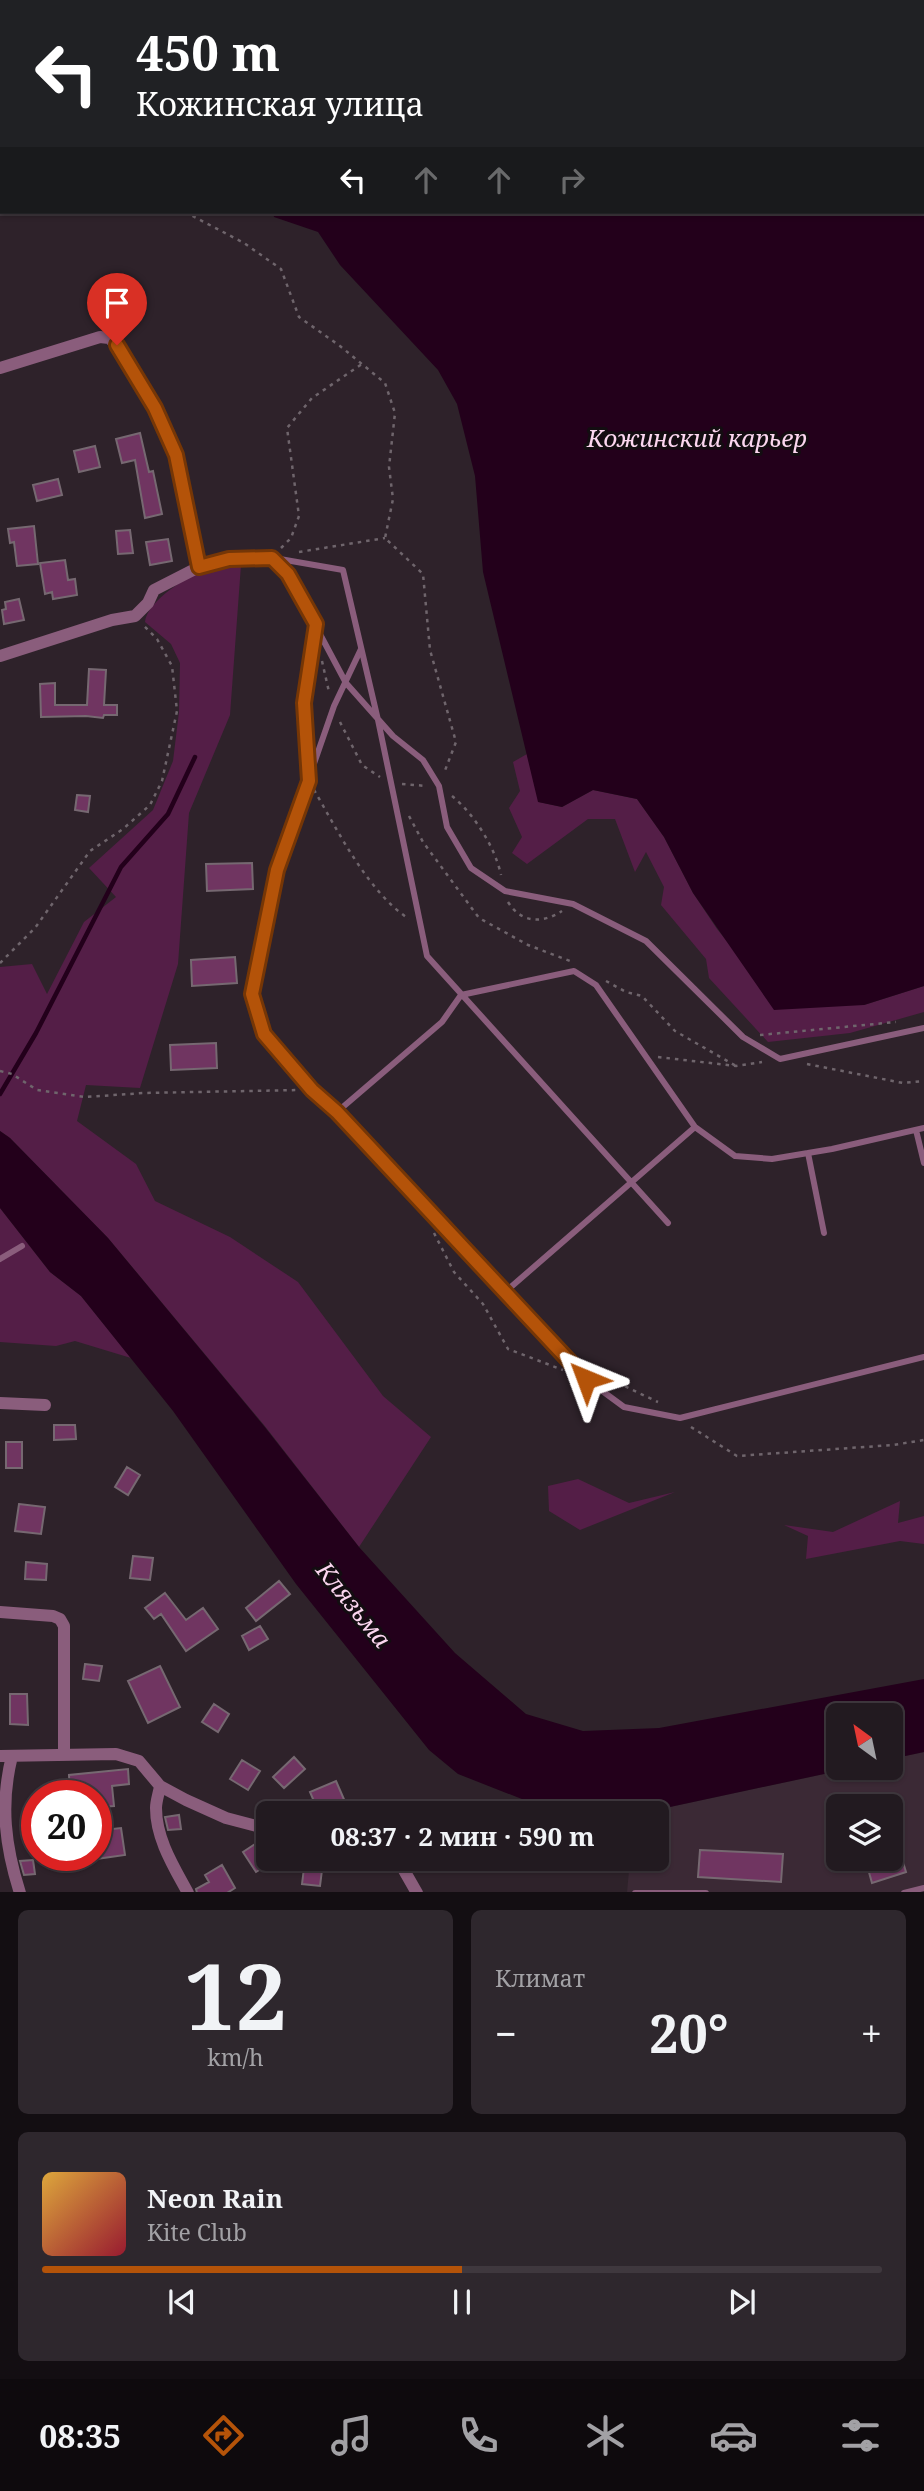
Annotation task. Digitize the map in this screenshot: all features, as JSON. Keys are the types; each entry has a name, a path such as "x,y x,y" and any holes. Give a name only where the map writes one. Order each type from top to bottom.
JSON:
{"street":[{"path":"0,368 100,337 109,338 117,345 155,408 176,455 199,567"},
{"path":"0,656 112,620 135,616 148,603 154,590 199,567 229,559 272,558"},
{"path":"0,1404 45,1405"},
{"path":"0,1612 53,1616 60,1619 64,1626 64,1754"},
{"path":"20,1892 3,1820 2,1795 6,1756 116,1754 139,1761 160,1786 226,1818 256,1826"},
{"path":"160,1786 156,1808 160,1833 166,1851 188,1892"},
{"path":"405,1871 417,1892"}],"lane":[{"path":"272,558 288,574 346,683 393,736 423,761 439,786 447,827 471,868 505,891 573,904 646,941 743,1037 780,1059 924,1028"},
{"path":"272,558 343,570 378,720 427,956 668,1223"},
{"path":"309,781 304,703 316,624"},
{"path":"361,649 334,706 277,870 252,994 264,1034 312,1090 337,1112 586,1379 624,1407 680,1418 924,1357"},
{"path":"337,1112 442,1022 461,995 574,971 596,985 695,1128 735,1156 772,1158 808,1153 924,1128"},
{"path":"504,1293 695,1128"},
{"path":"916,1129 924,1163"},
{"path":"808,1153 824,1233"},
{"path":"0,1259 22,1246"},
{"path":"904,1892 924,1888"},
{"path":"635,1892 706,1892"}],"path":[{"path":"190,214 244,243 281,269 299,317 385,383 396,413 389,467 393,499 385,538"},
{"path":"272,558 291,538 299,516 287,428 312,398 362,364"},
{"path":"294,553 385,538"},
{"path":"385,538 423,574 430,650 456,742 439,786"},
{"path":"0,962 35,928 90,851 123,829 150,805 162,781 177,711 172,666 157,639 135,616"},
{"path":"322,662 327,687 344,733 362,765 390,783 439,786 455,798 486,839 499,863 509,904 516,913 537,921 549,920 573,904"},
{"path":"309,781 356,862 398,911 421,926"},
{"path":"404,807 423,842 479,918 528,946 578,965"},
{"path":"602,978 626,992 642,996 675,1031 736,1066"},
{"path":"743,1037 896,1022"},
{"path":"644,1055 736,1066 780,1059 902,1083 924,1081"},
{"path":"0,1071 12,1074 37,1090 85,1097 144,1093 312,1090"},
{"path":"698,1432 737,1456 894,1445 924,1440"}],"shaded area":[{"path":"241,565 230,715 189,813 178,964 140,1088 86,1085 77,1121 136,1164 155,1201 230,1237 298,1282 383,1396 431,1437 359,1547 264,1425 108,1238 0,1131 0,967 32,964 47,994 84,922 116,897 89,868 153,810 173,761 179,712 180,663 171,644 145,622 147,614 160,598 190,577 207,570"},
{"path":"527,754 539,802 562,807 593,790 637,799 664,837 693,893 735,951 864,1005 924,986 924,1012 850,1033 768,1042 709,978 706,959 661,905 664,887 646,852 635,872 615,819 588,819 527,864 512,853 522,837 509,808 520,791 513,762"},
{"path":"0,1208 50,1272 81,1296 131,1358 75,1341 56,1346 0,1342"},
{"path":"578,1479 629,1503 675,1492 580,1530 549,1511 548,1486"},
{"path":"900,1501 898,1523 924,1516 924,1544 900,1541 806,1559 808,1536 784,1525 833,1532"},
{"path":"924,1752 924,1892 627,1892 629,1871 669,1871 669,1807 826,1774 826,1780 903,1780 903,1756"}],"water":[{"name":"Кожинский карьер","path":"273,214 924,214 924,986 864,1005 774,1010 693,893 664,837 637,799 593,790 562,807 538,802 483,572 475,476 457,404 438,370 340,265 318,232 274,217"},
{"name":"Клязьма","path":"0,1131 108,1238 264,1426 359,1547 455,1653 526,1714 583,1731 659,1728 924,1679 924,1752 903,1756 903,1703 826,1703 826,1774 669,1807 669,1801 527,1801 458,1774 429,1750 296,1584 173,1411 81,1296 50,1272 0,1208"}],"building":[{"path":"140,433 149,472 153,471 162,514 145,518 135,460 122,463 116,439"},
{"path":"95,446 100,467 79,472 74,451"},
{"path":"58,479 62,495 37,501 33,485"},
{"path":"34,526 38,564 17,566 14,542 10,543 8,529"},
{"path":"130,530 133,553 118,554 116,531"},
{"path":"168,539 172,561 150,565 146,542"},
{"path":"65,560 68,580 75,579 77,595 53,599 52,592 45,594 40,563"},
{"path":"19,599 24,620 4,624 2,610 6,609 5,602"},
{"path":"89,669 106,670 104,705 117,705 117,715 104,715 103,718 41,717 40,684 55,683 55,705 87,705"},
{"path":"77,795 90,796 88,812 75,810"},
{"path":"252,863 253,889 207,891 206,864"},
{"path":"235,957 237,983 192,986 191,960"},
{"path":"216,1043 217,1068 171,1070 170,1045"},
{"path":"54,1425 75,1425 76,1439 54,1440"},
{"path":"6,1442 22,1442 22,1468 6,1468"},
{"path":"127,1467 140,1475 128,1495 115,1487"},
{"path":"19,1504 45,1507 41,1534 15,1531"},
{"path":"133,1556 153,1558 150,1580 130,1578"},
{"path":"26,1562 47,1564 46,1580 25,1579"},
{"path":"279,1581 290,1594 256,1621 246,1608"},
{"path":"165,1593 186,1620 203,1608 218,1629 186,1651 161,1614 154,1619 145,1608"},
{"path":"260,1626 268,1639 249,1650 242,1636"},
{"path":"85,1664 102,1666 99,1681 83,1679"},
{"path":"160,1666 180,1707 148,1723 128,1681"},
{"path":"10,1694 27,1694 28,1725 10,1724"},
{"path":"214,1704 229,1714 218,1732 202,1722"},
{"path":"294,1757 305,1769 284,1788 273,1777"},
{"path":"242,1760 260,1771 248,1790 230,1779"},
{"path":"128,1769 129,1784 112,1786 112,1780 69,1780 69,1775"},
{"path":"336,1781 345,1801 314,1801 310,1792"},
{"path":"179,1815 181,1829 168,1830 165,1817"},
{"path":"121,1828 125,1855 112,1857 112,1829"},
{"path":"256,1843 258,1871 256,1872 243,1852"},
{"path":"700,1850 783,1854 781,1882 698,1877"},
{"path":"903,1862 906,1872 872,1883 869,1871 903,1871"},
{"path":"222,1865 235,1888 229,1892 197,1892 196,1889 209,1882 205,1875"},
{"path":"23,1871 35,1871 35,1874 24,1875"},
{"path":"304,1871 322,1871 320,1886 302,1884"}],"waterway":[{"path":"0,1094 36,1033 121,867 168,814 195,757"}],"route":[{"path":"117,345 155,408 176,455 199,567 229,559 272,558 288,574 316,624 304,703 309,781 277,870 252,994 264,1034 312,1090 337,1112 586,1379"}]}
